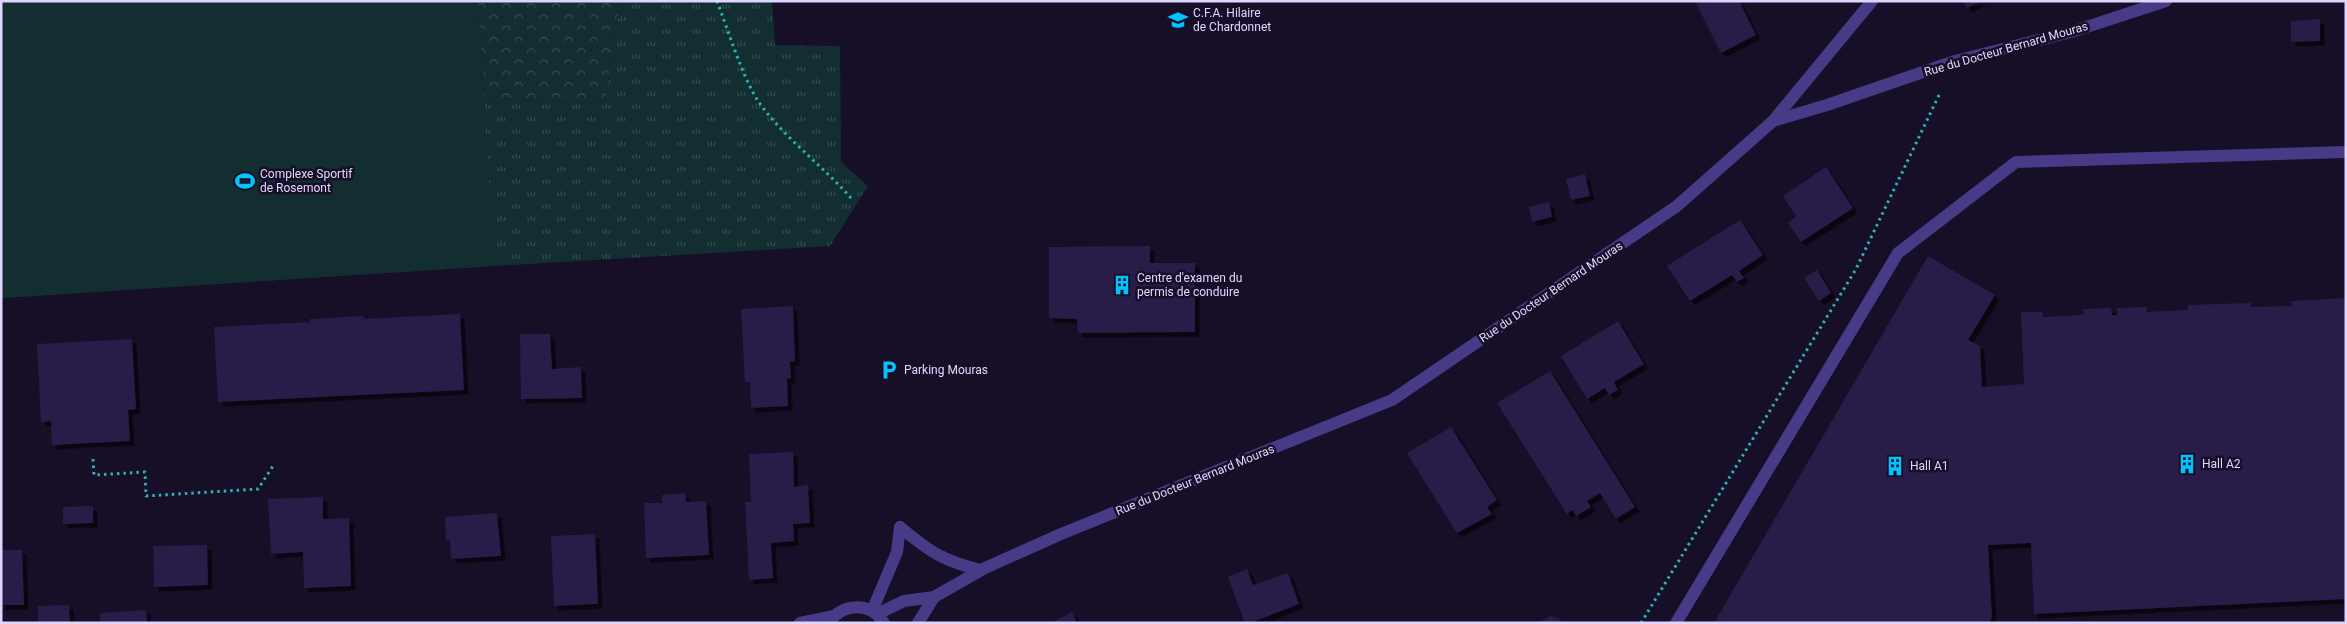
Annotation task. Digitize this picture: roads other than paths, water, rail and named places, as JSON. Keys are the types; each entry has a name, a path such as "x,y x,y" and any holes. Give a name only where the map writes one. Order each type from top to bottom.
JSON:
{"street":[{"path":"1773,121 1872,1"},
{"name":"Rue du Docteur Bernard Mouras","path":"878,616 904,601 934,598 981,570 1061,534 1392,400 1677,206 1773,121 1827,105 1955,61 2071,32 2166,1"},
{"path":"1676,623 1898,253 2016,162 2346,152"},
{"path":"800,623 831,619 842,610 852,607 863,607 878,616 897,552 900,527 937,556 952,563 981,570"},
{"name":"Rue du Docteur Bernard Mouras","path":"918,623 934,598"}],"place":[{"name":"C.F.A. Hilaire de Chardonnet","path":"1178,20"},
{"name":"Complexe Sportif de Rosemont","path":"245,181"},
{"name":"Centre d'examen du permis de conduire","path":"1122,285"},
{"name":"Parking Mouras","path":"889,370"},
{"name":"Hall A2","path":"2187,464"},
{"name":"Hall A1","path":"1895,466"}]}
